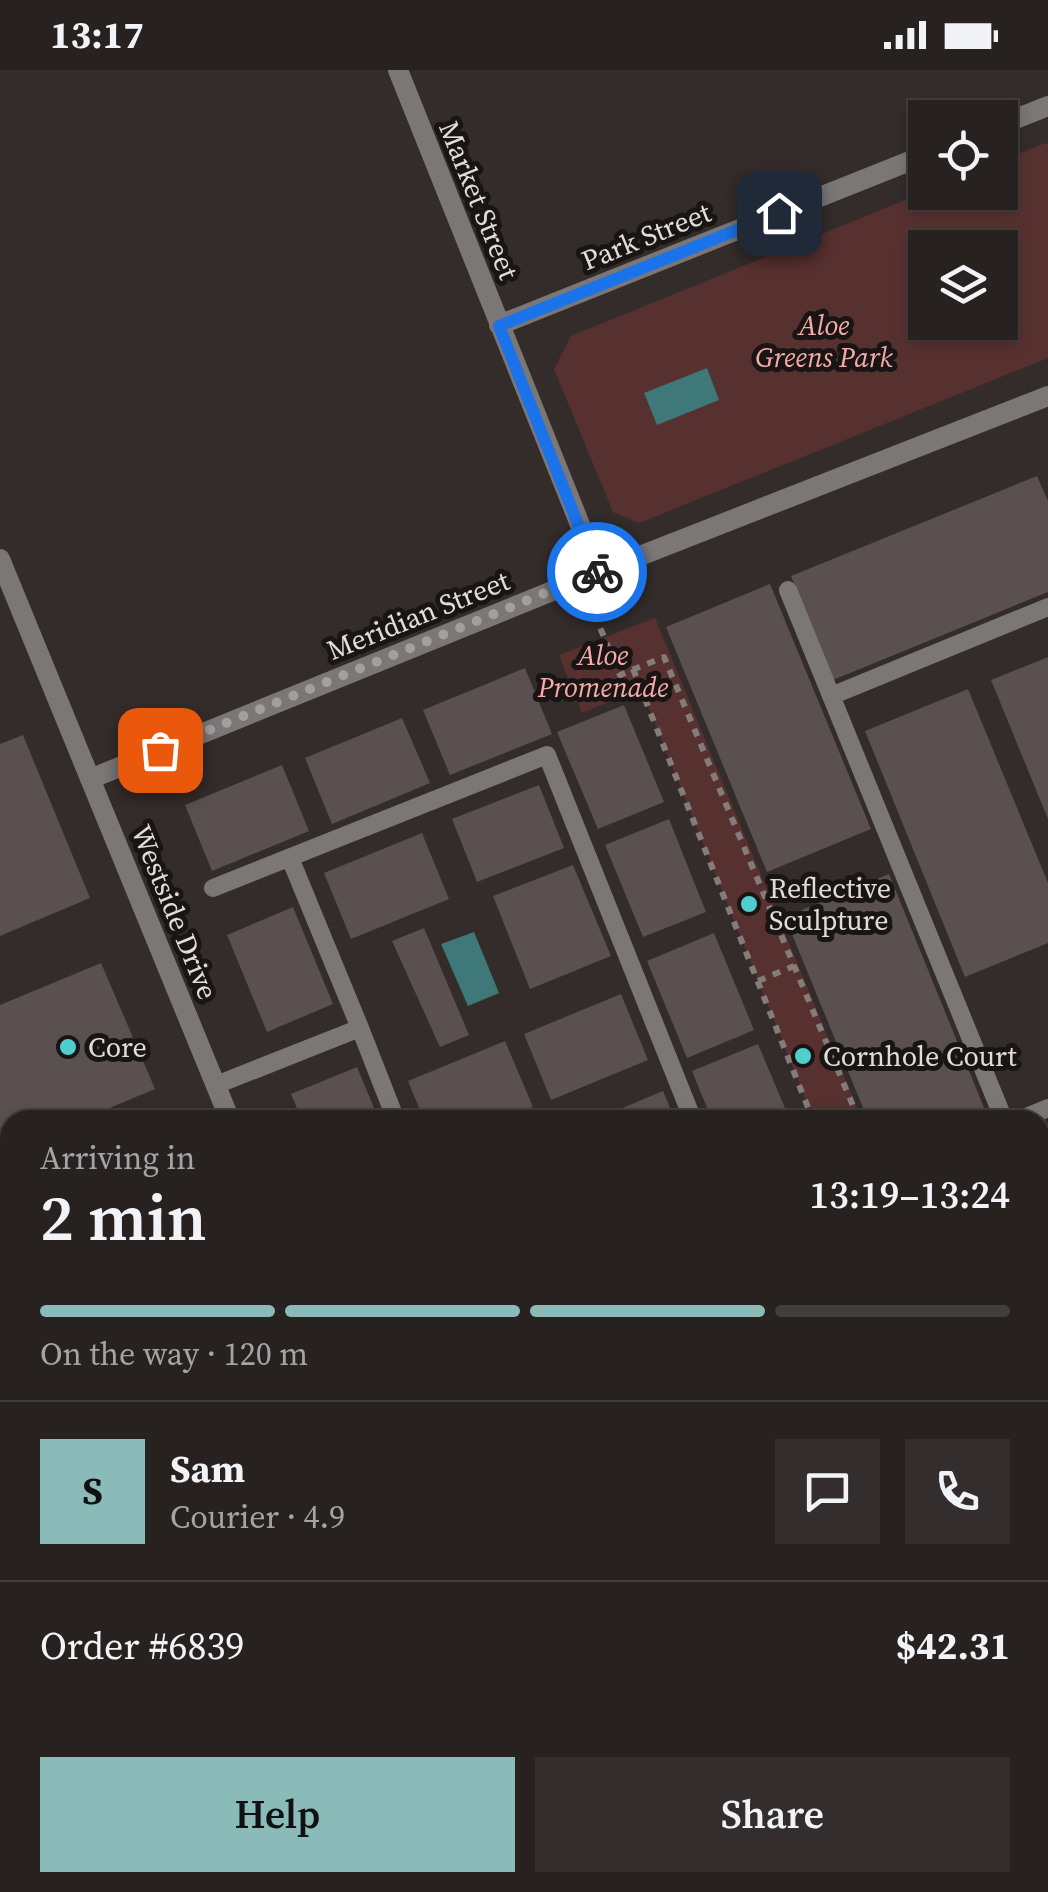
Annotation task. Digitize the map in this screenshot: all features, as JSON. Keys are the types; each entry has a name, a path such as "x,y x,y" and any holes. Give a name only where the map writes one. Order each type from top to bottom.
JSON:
{"street":[{"name":"Market Street","path":"398,70 499,326 589,576"},
{"path":"1018,118 1048,106"},
{"name":"Park Street","path":"499,326 908,162"},
{"name":"Meridian Street","path":"90,779 589,576 1048,396"},
{"name":"Westside Drive","path":"0,559 226,1110"}],"lane":[{"path":"788,590 1000,1110"},
{"path":"831,696 1048,607"},
{"path":"213,888 546,755 689,1110"},
{"path":"290,858 392,1110"},
{"path":"216,1085 360,1028"}],"path":[{"path":"589,576 620,675 664,656 855,1110"},
{"path":"633,670 809,1110"},
{"path":"758,981 794,966"}],"green space":[{"name":"Aloe Greens Park","path":"1048,144 1048,358 639,523 613,512 554,369 571,336 908,199 908,210 1018,210 1018,154"},
{"name":"Aloe Promenade","path":"655,618 858,1110 810,1110 641,689 582,713 559,655"}],"water":[{"path":"707,368 719,400 657,425 644,393"},
{"path":"474,932 499,993 468,1006 441,944"}],"building":[{"path":"1037,476 1048,501 1048,592 833,680 791,576"},
{"path":"770,584 871,829 767,872 666,627"},
{"path":"1048,657 1048,819 991,680"},
{"path":"525,668 552,734 450,775 423,710"},
{"path":"968,689 1048,883 1048,943 965,977 865,731"},
{"path":"624,705 664,802 598,829 557,732"},
{"path":"402,718 430,783 332,824 305,758"},
{"path":"23,735 90,898 0,936 0,744"},
{"path":"282,765 309,831 212,871 185,805"},
{"path":"539,785 564,848 477,882 452,819"},
{"path":"669,819 706,912 643,937 605,845"},
{"path":"422,833 449,899 351,939 324,873"},
{"path":"573,865 611,956 530,989 493,896"},
{"path":"889,874 985,1110 864,1110 785,917"},
{"path":"293,907 333,1004 267,1032 227,935"},
{"path":"424,928 469,1035 440,1047 392,941"},
{"path":"714,933 754,1030 687,1058 647,961"},
{"name":"Core","path":"101,963 155,1089 105,1110 0,1110 0,1005"},
{"path":"621,994 648,1060 551,1100 524,1034"},
{"path":"505,1041 533,1107 420,1110 408,1081"},
{"path":"758,1044 786,1110 708,1110 692,1071"},
{"path":"357,1067 375,1110 298,1110 291,1094"},
{"path":"663,1091 671,1110 618,1110"}],"way so far":[{"path":"160,750 597,572"}],"place":[{"name":"Reflective Sculpture","path":"749,904"},
{"name":"Core","path":"68,1047"},
{"name":"Cornhole Court","path":"803,1056"}],"route":[{"path":"597,572 499,326 779,213"}]}
